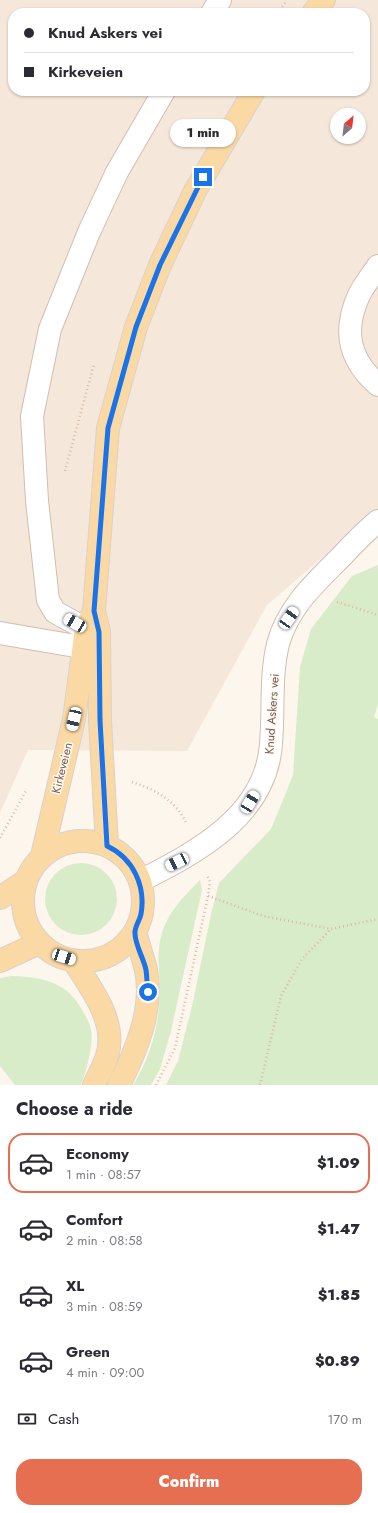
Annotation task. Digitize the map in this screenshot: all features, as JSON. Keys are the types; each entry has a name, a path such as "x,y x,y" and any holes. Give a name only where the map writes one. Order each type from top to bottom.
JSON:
{"main road":[{"path":"317,8 324,0"},
{"name":"Kirkeveien","path":"42,856 92,634 108,428 136,327 160,265 195,191 251,96"},
{"name":"Kirkeveien","path":"92,634 100,720 107,846"},
{"path":"0,898 24,882 42,856 58,845 97,842 116,850 130,863 140,881 143,898 141,916 134,931 123,945 100,960 72,960 55,954 39,943 28,928 23,909 24,882"},
{"path":"119,1085 143,1027 148,992 146,970 134,931"},
{"path":"0,961 39,943"},
{"path":"72,960 103,1011 109,1033 107,1055 94,1085"}],"street":[{"path":"92,634 55,612 48,600 37,501 32,416 50,329 89,232 117,172 161,96"},
{"path":"378,266 359,294 349,325 353,354 378,385"},
{"name":"Knud Askers vei","path":"140,881 198,851 242,814 267,770 271,745 272,683 278,644 289,618 306,592 378,521"},
{"path":"0,633 92,634"}],"path":[{"path":"281,8 287,0"},
{"path":"306,592 378,615"},
{"path":"127,781 155,790 169,800 184,817 188,826"},
{"path":"0,838 28,786"},
{"path":"156,1085 175,1048 208,896 210,882 207,875"},
{"path":"208,896 263,916 331,929 378,919"},
{"path":"260,1085 281,996 302,959 331,929"}],"shaded area":[{"path":"0,0 378,0 378,510 267,605 187,751 28,750 0,813"}],"green space":[{"path":"378,565 378,704 374,717 378,719 378,1085 166,1085 178,1061 192,1006 219,883 271,829 293,775 300,667 311,629 352,576"},
{"path":"81,863 101,869 111,879 117,899 111,919 101,929 81,935 61,929 51,919 45,899 51,879 61,869"},
{"path":"200,880 202,890 171,1031 160,1069 151,1085 133,1085 145,1063 156,1029 160,992 159,951 163,929 176,906"},
{"path":"11,976 47,981 61,987 74,998 82,1009 90,1026 92,1036 89,1058 81,1085 15,1085 0,1066 0,978"}],"route":[{"path":"148,992 146,970 134,931 141,916 143,898 140,881 130,863 116,850 107,846 100,720 99,632 94,611 102,484 108,428 123,368 136,327 160,265 203,177"}]}
